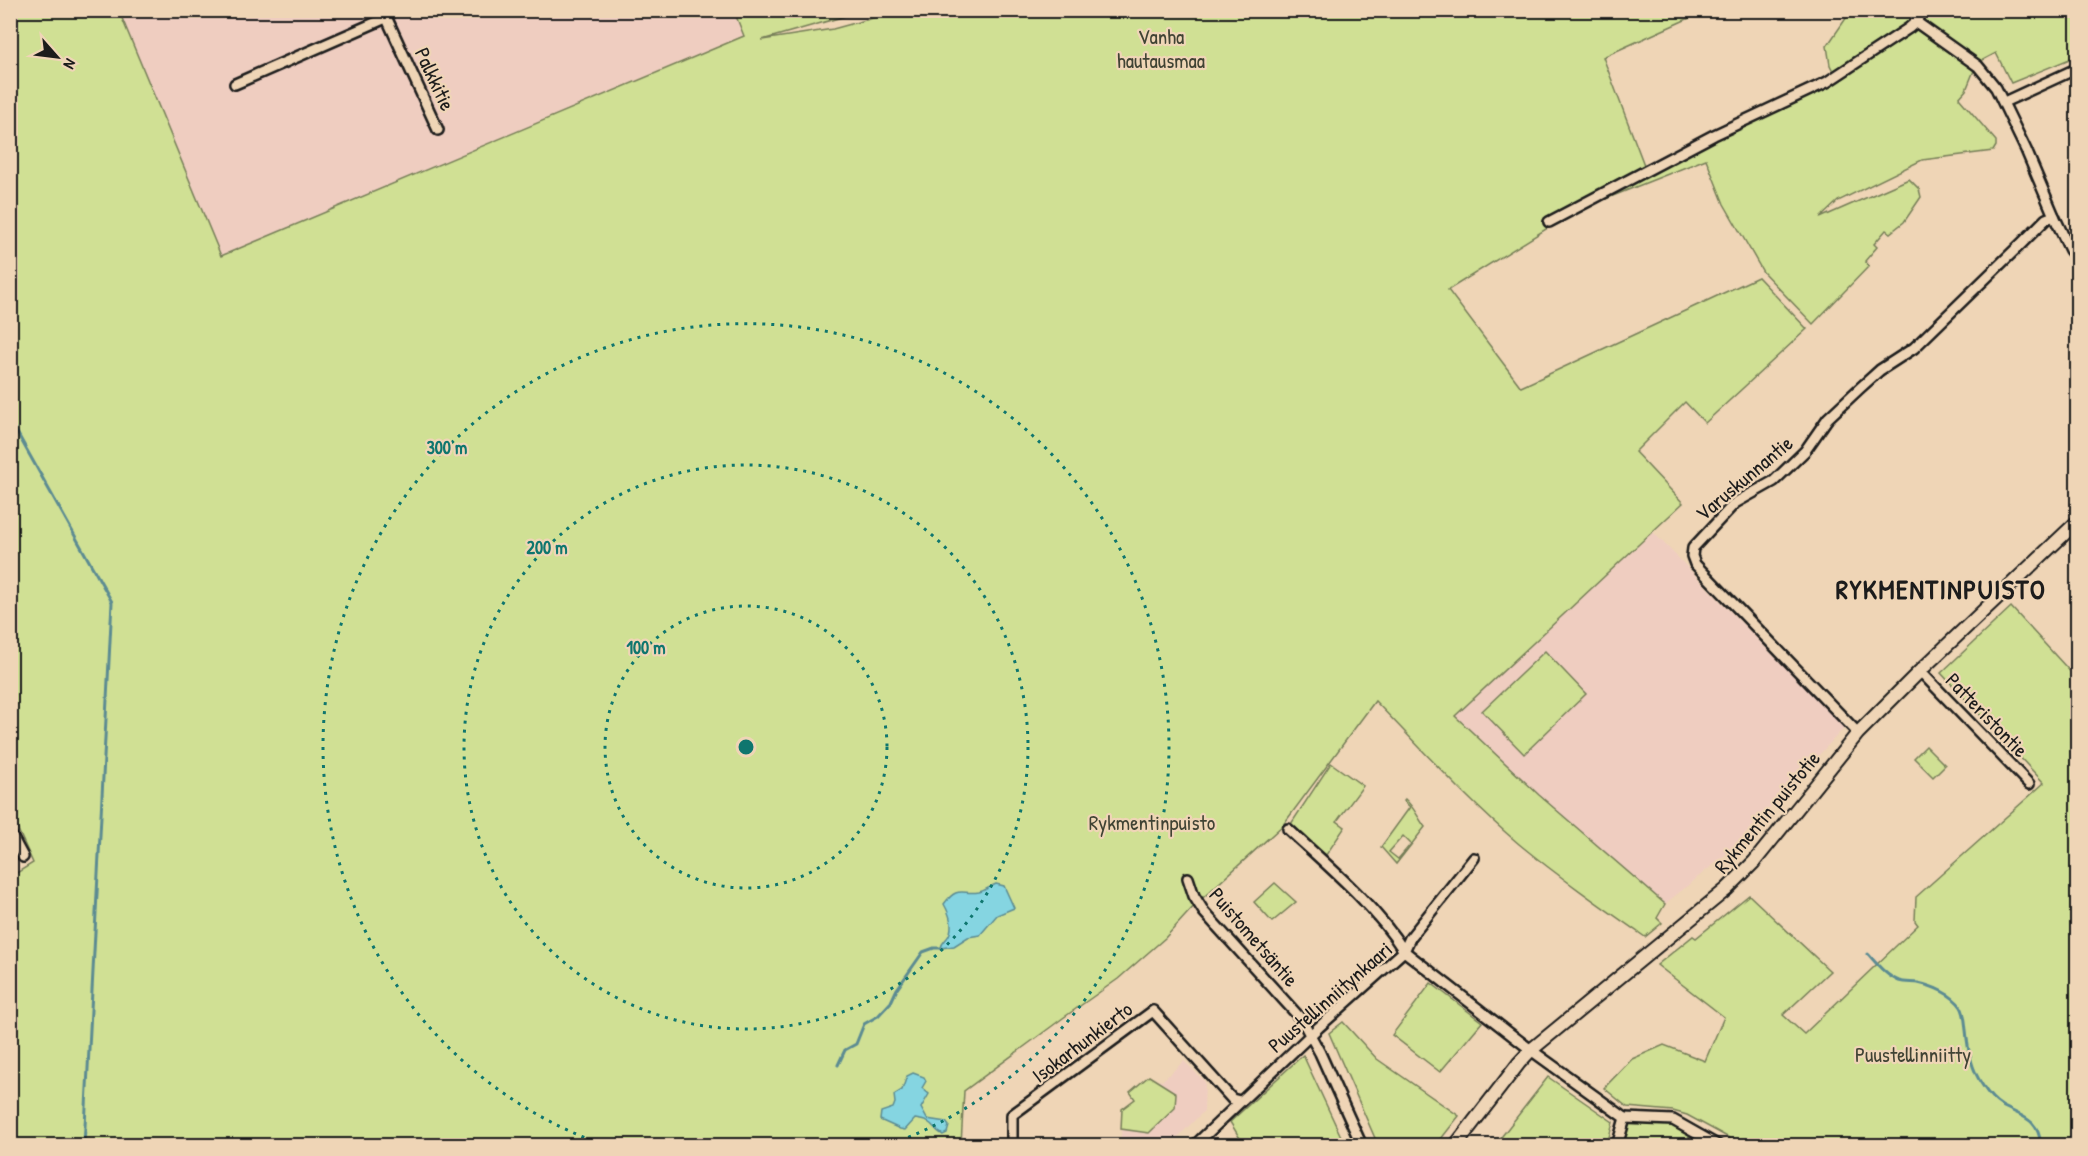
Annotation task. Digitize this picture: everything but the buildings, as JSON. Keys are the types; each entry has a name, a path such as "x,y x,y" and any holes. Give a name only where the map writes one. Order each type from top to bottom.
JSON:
{"street":[{"path":"1549,222 1714,135 1827,82 1916,22 1922,10"},
{"path":"235,84 384,14"},
{"name":"Palkkitie","path":"384,14 438,130"},
{"path":"1916,22 1978,66 1996,88 2034,166 2070,250 2078,258"},
{"path":"2004,102 2078,68"},
{"name":"Varuskunnantie","path":"1858,733 1695,564 1692,556 1693,548 1735,503 1774,481 1805,451 1828,418 1880,370 1914,348 2046,219 2054,216"},
{"name":"Rykmentin puistotie","path":"1455,1146 1531,1050 1727,890 1754,862 1858,733 2078,521"},
{"name":"Patteristontie","path":"1920,671 2029,784"},
{"path":"1288,829 1346,882 1393,933 1404,951"},
{"path":"10,833 23,857"},
{"path":"1404,951 1410,938 1474,858"},
{"name":"Puistometsäntie","path":"1188,878 1194,896 1204,912 1302,1020 1362,1146"},
{"name":"Puustellinniitynkaari","path":"1194,1146 1404,951 1531,1050 1624,1118"},
{"name":"Isokarhunkierto","path":"1012,1146 1012,1115 1153,1011 1232,1099 1240,1101"},
{"path":"1617,1146 1624,1118 1673,1120 1719,1146"}],"shaded area":[{"path":"734,10 744,35 221,256 119,11"},
{"path":"1653,532 1844,728 1730,851 1665,904 1539,795 1455,716"},
{"path":"1184,1061 1205,1082 1204,1111 1170,1145 1154,1145 1148,1140 1121,1138 1122,1109 1159,1080 1162,1081"}],"green space":[{"path":"902,10 1705,11 1603,57 1644,165 1820,84 1837,79 1830,65 1827,46 1851,11 2077,11 2077,56 2011,83 1996,53 1977,63 1966,90 1959,98 1996,141 1993,151 1922,160 1838,201 1820,218 1909,179 1919,189 1921,197 1904,222 1890,233 1886,230 1874,244 1877,247 1865,261 1869,266 1813,324 1763,272 1724,204 1706,159 1575,211 1448,290 1521,387 1758,277 1807,329 1705,423 1685,402 1635,452 1683,503 1455,716 1539,795 1665,904 1657,918 1662,923 1645,937 1519,844 1463,792 1375,701 1283,825 1195,905 1165,938 1118,979 964,1091 961,1145 11,1146 10,877 33,863 10,812 10,16 22,11 119,11 221,256 744,36 734,11 863,11 762,40 833,29"},
{"name":"Puustellinniitty","path":"2011,607 2077,679 2077,1145 1742,1145 1687,1115 1673,1111 1627,1107 1604,1088 1632,1059 1664,1045 1705,1061 1724,1017 1657,965 1693,936 1696,938 1749,895 1830,971 1783,1015 1804,1034 1918,925 1915,921 1916,897 2044,783 1941,673"},
{"path":"1545,651 1586,694 1524,754 1482,711"},
{"path":"1926,746 1945,765 1933,777 1914,758"},
{"path":"1331,763 1363,786 1337,821 1345,827 1326,855 1289,827"},
{"path":"1405,799 1411,805 1425,827 1396,864 1381,847 1410,807 1404,801","holes":["1403,836 1411,844 1398,859 1389,852"]},
{"path":"1275,883 1296,902 1272,922 1254,902"},
{"path":"1431,983 1482,1022 1440,1072 1392,1035"},
{"path":"1343,1022 1377,1059 1459,1116 1437,1144 1378,1145 1329,1033"},
{"path":"1303,1055 1345,1145 1244,1145 1230,1122"},
{"path":"1149,1076 1176,1093 1175,1108 1149,1133 1121,1129 1122,1109 1135,1099 1130,1092"},
{"path":"1548,1077 1613,1122 1607,1145 1495,1145"},
{"path":"1629,1123 1674,1125 1711,1146 1623,1146"}],"water":[{"path":"996,884 1004,886 1014,908 997,915 980,935 968,937 954,946 941,948 951,927 944,904 949,898 960,892 983,891"},
{"path":"913,1073 924,1077 926,1081 922,1088 929,1094 921,1108 927,1119 946,1122 949,1126 947,1133 943,1135 930,1123 922,1120 915,1119 905,1130 880,1120 881,1112 893,1108 894,1095 902,1090 907,1076"}],"waterway":[{"path":"10,420 112,602 84,1146"},
{"path":"838,1065 845,1050 856,1044 864,1024 878,1016 891,1002 897,989 923,952 941,948"},
{"path":"1868,954 1894,979 1930,986 1942,991 1957,1002 1963,1012 1969,1052 1979,1080 1996,1102 2033,1124 2040,1137 2041,1146"}],"district":[{"name":"RYKMENTINPUISTO","path":"1941,589"}],"park label":[{"name":"Vanha hautausmaa","path":"1161,48"},
{"name":"Rykmentinpuisto","path":"1152,822"}]}
